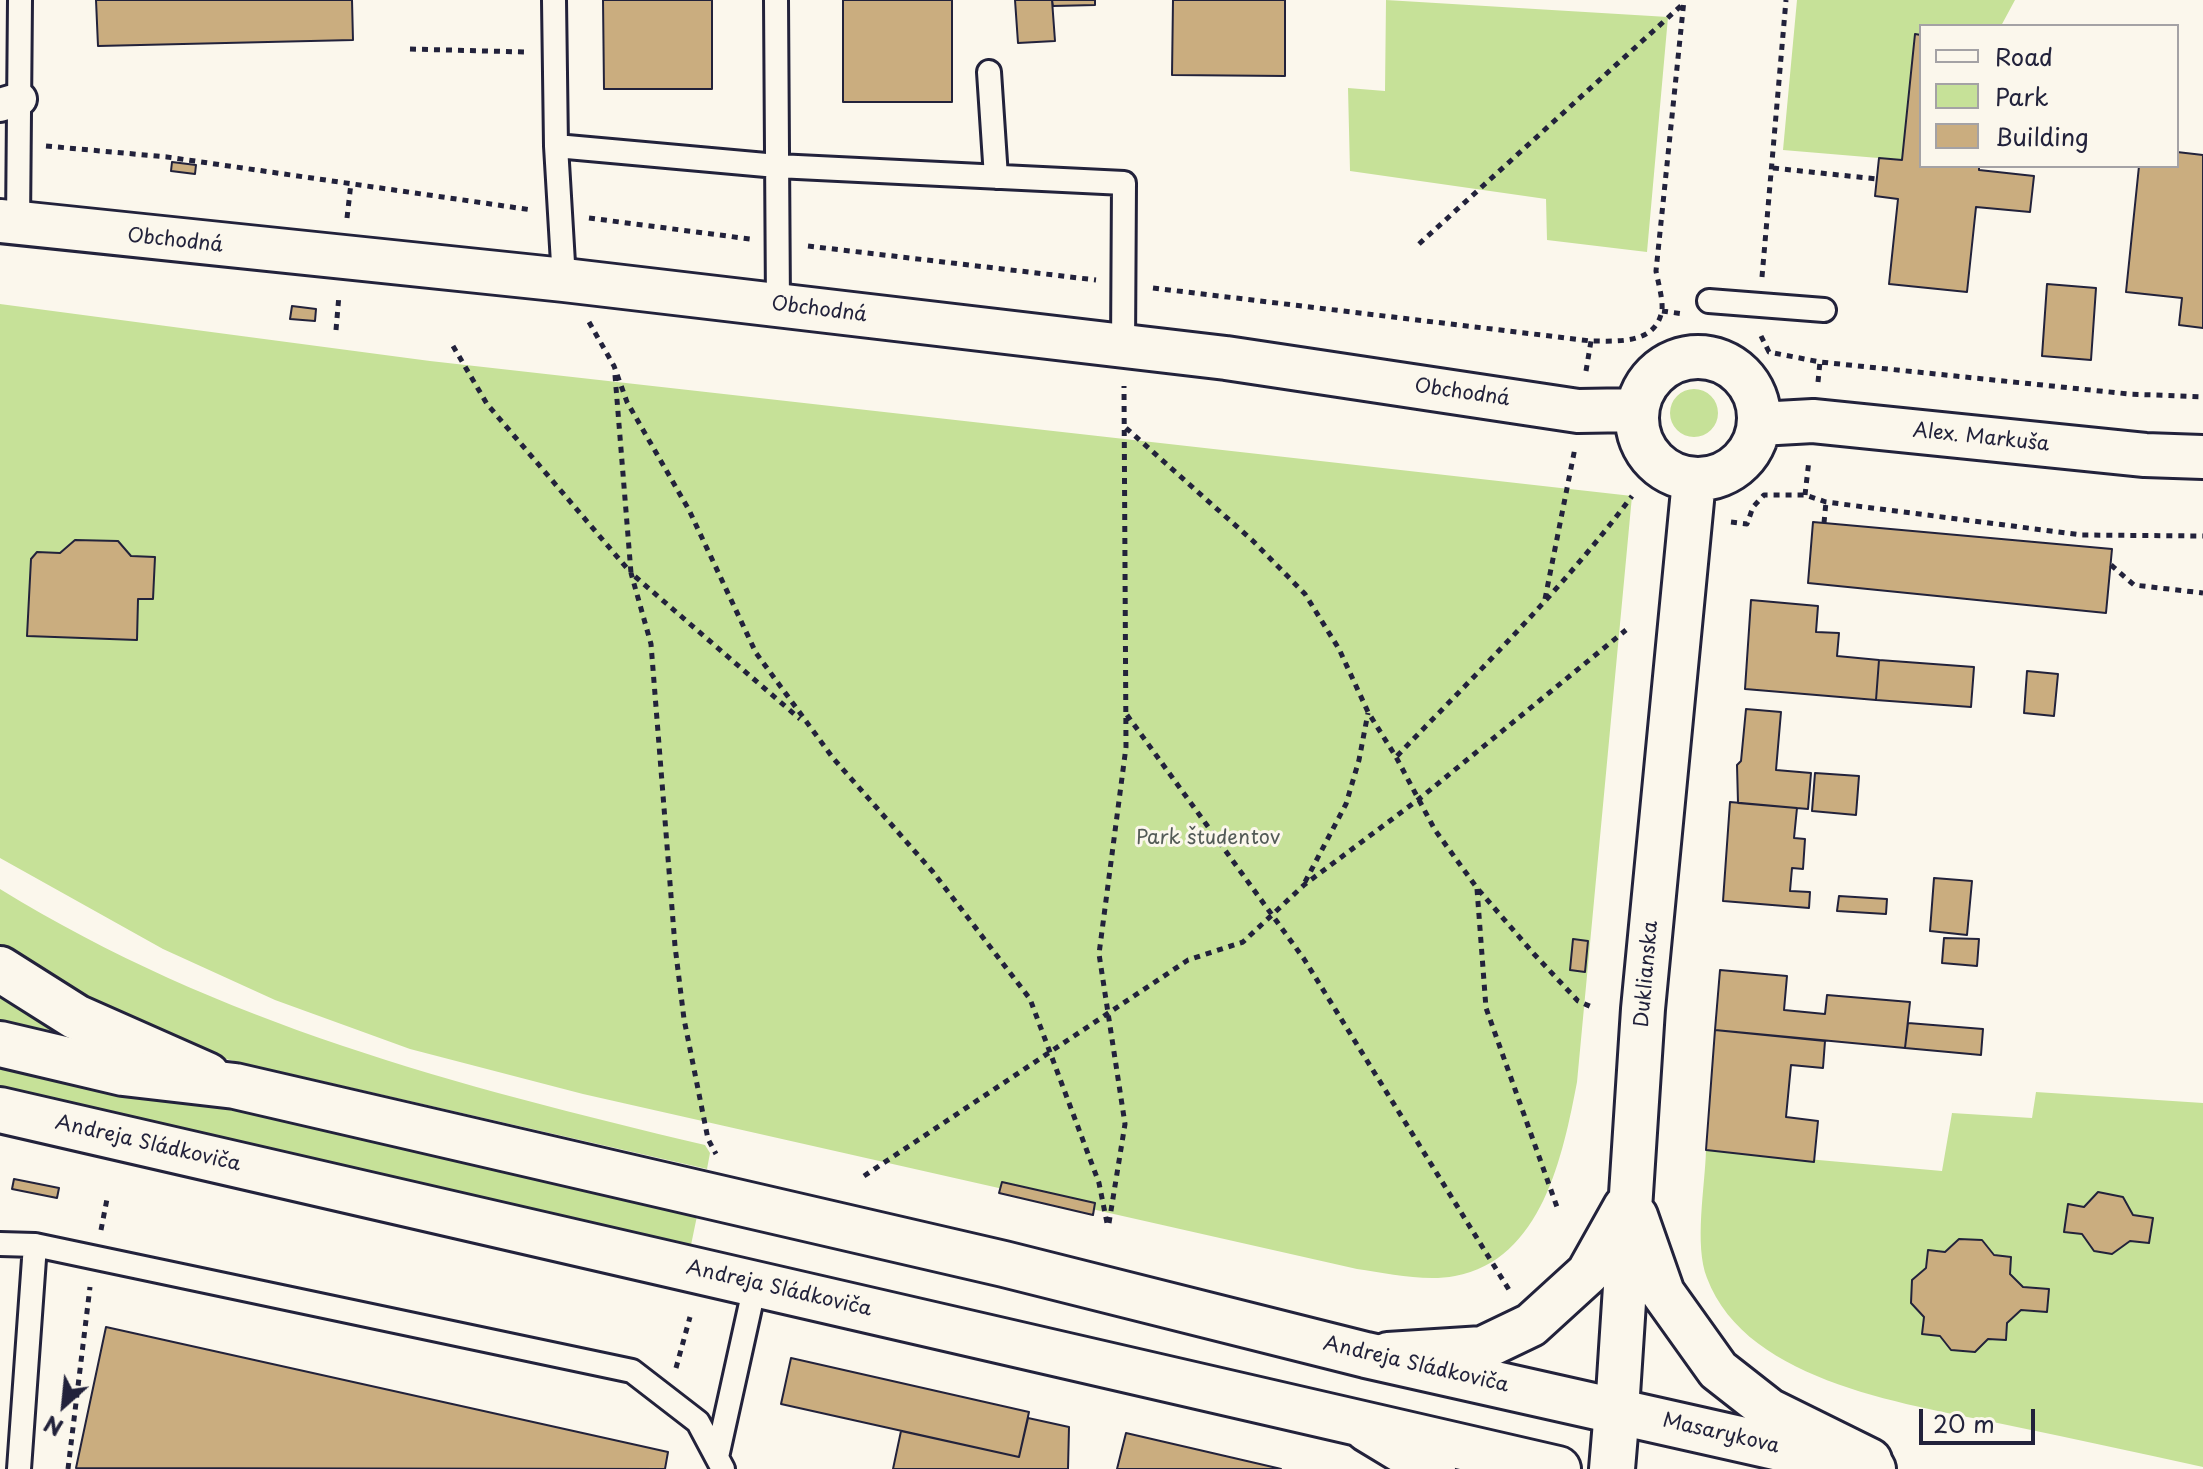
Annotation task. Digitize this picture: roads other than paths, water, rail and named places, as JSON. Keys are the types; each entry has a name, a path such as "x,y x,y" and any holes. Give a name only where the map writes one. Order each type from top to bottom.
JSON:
{"main road":[{"name":"Andreja Sládkoviča","path":"0,969 76,1017 151,1054 235,1086"},
{"name":"Andreja Sládkoviča","path":"0,1044 123,1073 235,1086 1004,1264 1366,1355 1617,1410"},
{"name":"Andreja Sládkoviča","path":"0,1110 1558,1469"},
{"name":"Duklianska","path":"1612,1469 1617,1410"},
{"name":"Masarykova","path":"1617,1410 1873,1469"},
{"path":"1355,1421 1433,1469"}],"street":[{"name":"Obchodná","path":"9,222 564,280 1226,358 1578,411 1637,410"},
{"path":"1707,357 1736,369 1747,380 1759,408 1759,424 1749,453 1692,500 1680,477 1655,462 1640,438 1637,410 1647,384 1667,365 1707,357"},
{"name":"Alex. Markuša","path":"1759,424 1813,421 2145,455 2203,457"},
{"name":"Duklianska","path":"1617,1410 1646,977 1692,500"},
{"path":"1366,1355 1483,1348 1531,1325 1588,1273 1629,1199"},
{"path":"1629,1199 1663,1293 1718,1370 1769,1410 1889,1469"}],"lane":[{"path":"9,222 20,146 10,102 20,0"},
{"path":"554,0 556,146 564,280"},
{"path":"776,0 778,305"},
{"path":"989,72 996,177"},
{"path":"556,146 777,166 1124,183 1123,347"},
{"path":"1701,308 1759,306 1824,310"},
{"path":"0,1244 35,1245 632,1371 698,1422 720,1463"},
{"path":"19,1469 35,1245"},
{"path":"720,1463 755,1285"}],"park label":[{"name":"Park študentov","path":"1208,838"}]}
